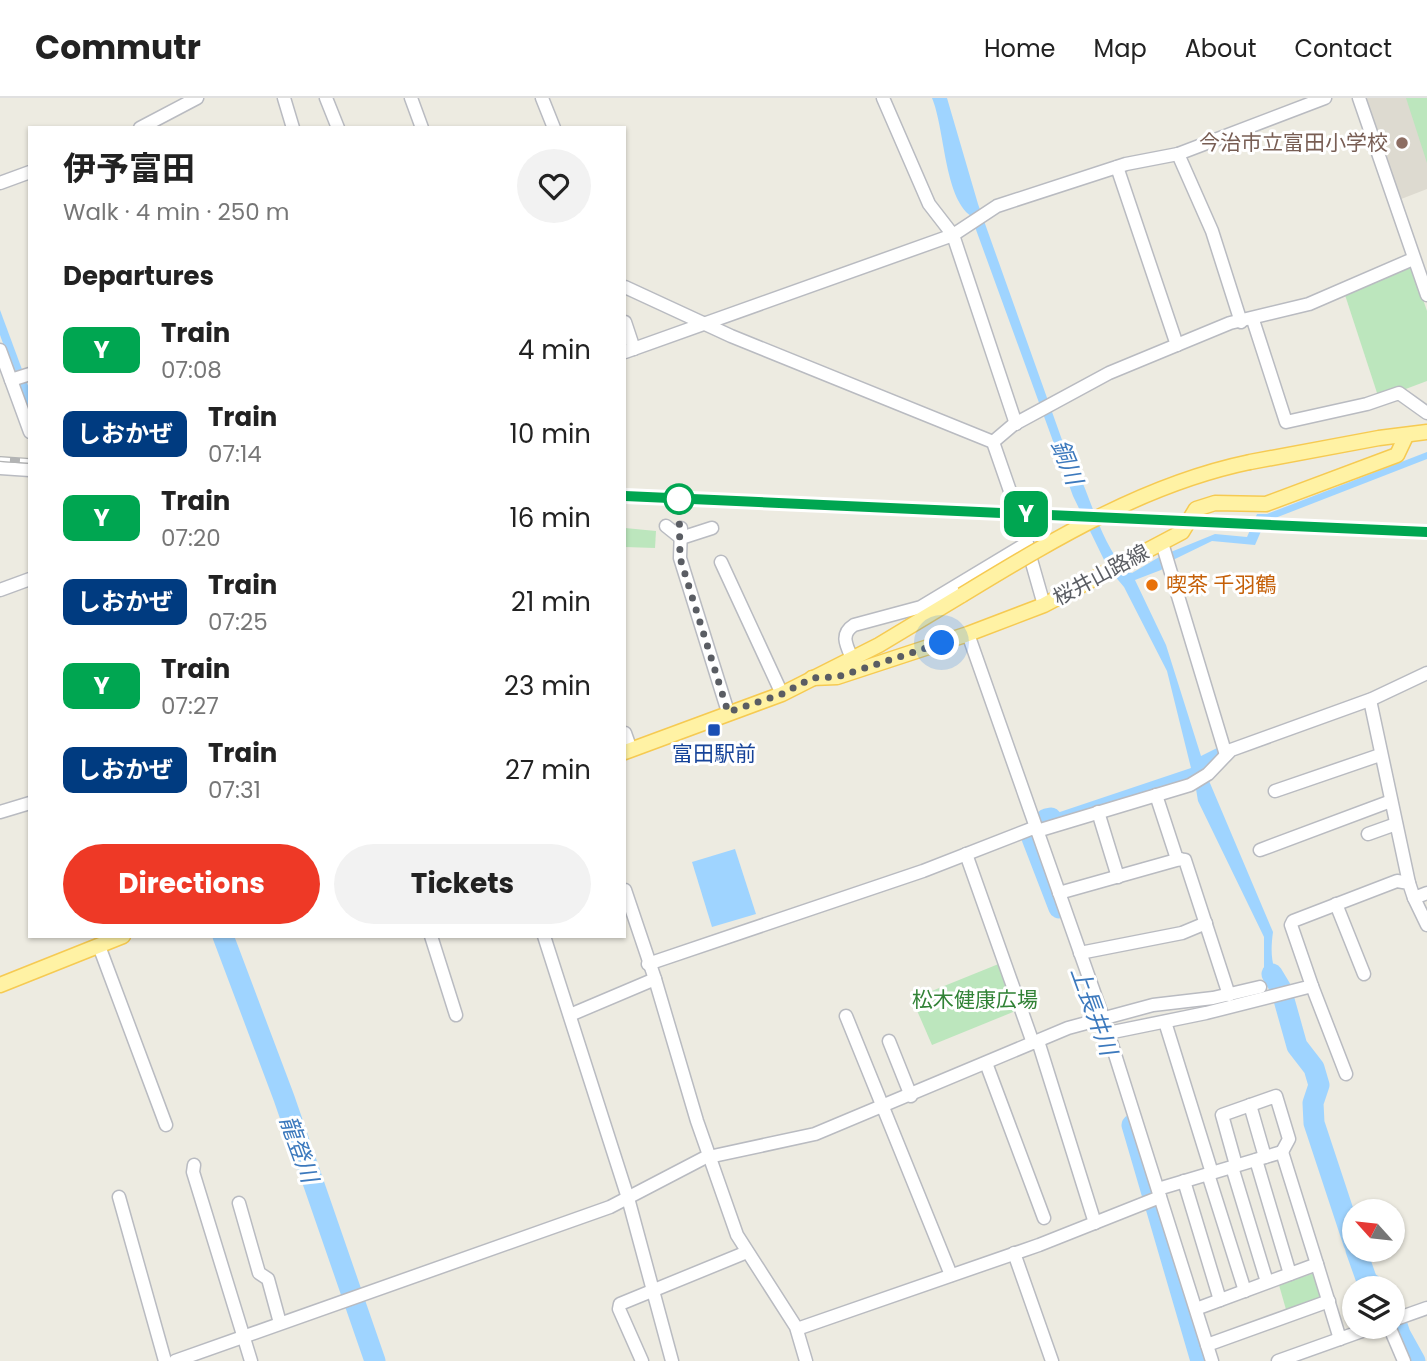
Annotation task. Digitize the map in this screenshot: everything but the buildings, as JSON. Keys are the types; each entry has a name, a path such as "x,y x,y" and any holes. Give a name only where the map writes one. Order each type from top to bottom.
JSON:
{"main road":[{"name":"桜井山路線","path":"628,751 782,694 852,658 1074,529 1140,497 1250,462 1379,438 1427,432"},
{"name":"桜井山路線","path":"812,678 837,677 968,635 1044,604 1182,532 1196,509 1215,503 1266,504 1397,455 1406,436"},
{"path":"0,985 118,938"}],"street":[{"path":"143,126 197,98"},
{"path":"284,98 292,126"},
{"path":"326,98 337,126"},
{"path":"411,98 421,126"},
{"path":"542,98 553,126"},
{"path":"883,98 929,204 953,234 1016,424"},
{"path":"626,329 629,350 953,234 997,206 1117,167 1178,154 1325,98"},
{"path":"1359,98 1427,295"},
{"path":"1178,154 1212,231 1286,422 1399,393 1427,413"},
{"path":"1117,167 1177,345"},
{"path":"0,183 28,173"},
{"path":"993,442 1016,424 1109,373 1230,323 1310,304 1413,259"},
{"path":"626,287 703,324 993,442 1027,543 1044,604"},
{"path":"0,349 28,427"},
{"path":"11,380 28,375"},
{"path":"0,468 28,470"},
{"path":"666,526 681,533 712,528"},
{"path":"681,533 680,558 728,712"},
{"path":"852,658 845,638 847,630 854,625 921,607 1027,543"},
{"path":"1162,543 1226,755"},
{"path":"721,562 782,694"},
{"path":"0,590 28,580"},
{"path":"968,635 1103,1017 1212,1361"},
{"path":"648,964 1036,829 1190,785 1208,774 1231,750 1370,700 1427,673"},
{"path":"1370,700 1409,883 1427,925"},
{"path":"1275,791 1380,755"},
{"path":"1156,795 1177,859 1185,860 1229,995"},
{"path":"1260,850 1391,801"},
{"path":"0,812 28,804"},
{"path":"1098,812 1118,877"},
{"path":"1368,834 1396,824"},
{"path":"967,854 1035,1042 1095,1223"},
{"path":"1059,893 1180,859"},
{"path":"1346,1074 1291,925 1336,904 1397,881 1409,883"},
{"path":"626,893 709,1157 737,1235 797,1329 806,1361"},
{"path":"1414,898 1427,893"},
{"path":"1336,904 1364,974"},
{"path":"1080,953 1182,933 1206,923"},
{"path":"432,938 456,1016"},
{"path":"545,938 628,1198 672,1361"},
{"path":"99,946 166,1125"},
{"path":"570,1015 655,979"},
{"path":"1108,1033 1239,1005 1312,986"},
{"path":"175,1361 610,1208 709,1157 815,1134 1035,1042 1103,1017 1153,1005 1229,995 1260,987"},
{"path":"846,1016 951,1275"},
{"path":"1165,1021 1245,1290"},
{"path":"889,1041 911,1096"},
{"path":"986,1063 1044,1218"},
{"path":"1267,1282 1222,1115 1276,1096 1289,1139 1282,1152 1340,1339 1278,1361"},
{"path":"1250,1105 1273,1215 1290,1274"},
{"path":"797,1329 1095,1223 1184,1181 1282,1152"},
{"path":"194,1165 193,1172 251,1361"},
{"path":"1184,1181 1220,1300"},
{"path":"120,1197 165,1361"},
{"path":"239,1203 259,1273 268,1279 281,1323"},
{"path":"1249,1223 1273,1215"},
{"path":"642,1361 619,1309 620,1304 747,1252"},
{"path":"1014,1253 1052,1361"},
{"path":"1196,1308 1317,1264"},
{"path":"1208,1345 1329,1300"},
{"path":"1405,1316 1427,1308"},
{"path":"1395,1339 1404,1361"}],"shaded area":[{"name":"今治市立富田小学校","path":"1360,98 1427,98 1427,189 1396,201"}],"green space":[{"path":"1406,98 1427,98 1427,163"},
{"path":"1412,267 1427,311 1427,381 1379,399 1345,295"},
{"path":"626,528 656,531 655,548 626,547"},
{"name":"松木健康広場","path":"1001,963 1018,1010 932,1045 912,999"},
{"path":"1317,1272 1325,1297 1287,1313 1279,1285"}],"water":[{"name":"銅川","path":"932,98 947,98 978,204 1072,468 1077,470 1110,548 1126,571 1132,573 1161,556 1215,534 1247,537 1257,514 1267,514 1427,452 1427,459 1265,522 1255,545 1212,541 1175,559 1161,570 1135,580 1166,645 1201,756 1219,747 1222,753 1204,769 1273,932 1273,962 1285,988 1275,992 1264,969 1264,937 1198,801 1194,777 1045,825 1039,819 1191,768 1167,671 1124,587 1108,568 1073,496 971,216 955,194"},
{"path":"0,310 28,386 28,413 0,335"},
{"path":"735,849 756,914 712,927 692,862"}],"waterway":[{"name":"上長井川","path":"1051,818 1046,819 1032,838 1059,908"},
{"name":"龍登川","path":"224,938 284,1098 375,1361"},
{"name":"上長井川","path":"1272,974 1281,989 1297,1046 1314,1068 1319,1085 1313,1103 1314,1123 1342,1208"},
{"name":"上長井川","path":"1132,1125 1201,1361"},
{"name":"上長井川","path":"1360,1262 1365,1276"},
{"name":"上長井川","path":"1403,1339 1415,1361"}],"railway":[{"path":"0,459 28,461"},
{"path":"626,496 1427,532"}],"train":[{"name":"Y","path":"626,496 1427,532"}],"place":[{"name":"今治市立富田小学校","path":"1402,143"},
{"name":"喫茶 千羽鶴","path":"1152,585"},
{"name":"富田駅前","path":"714,730"}],"route":[{"path":"679,499 680,558 728,712 782,694 812,678 837,677 942,643"}]}
